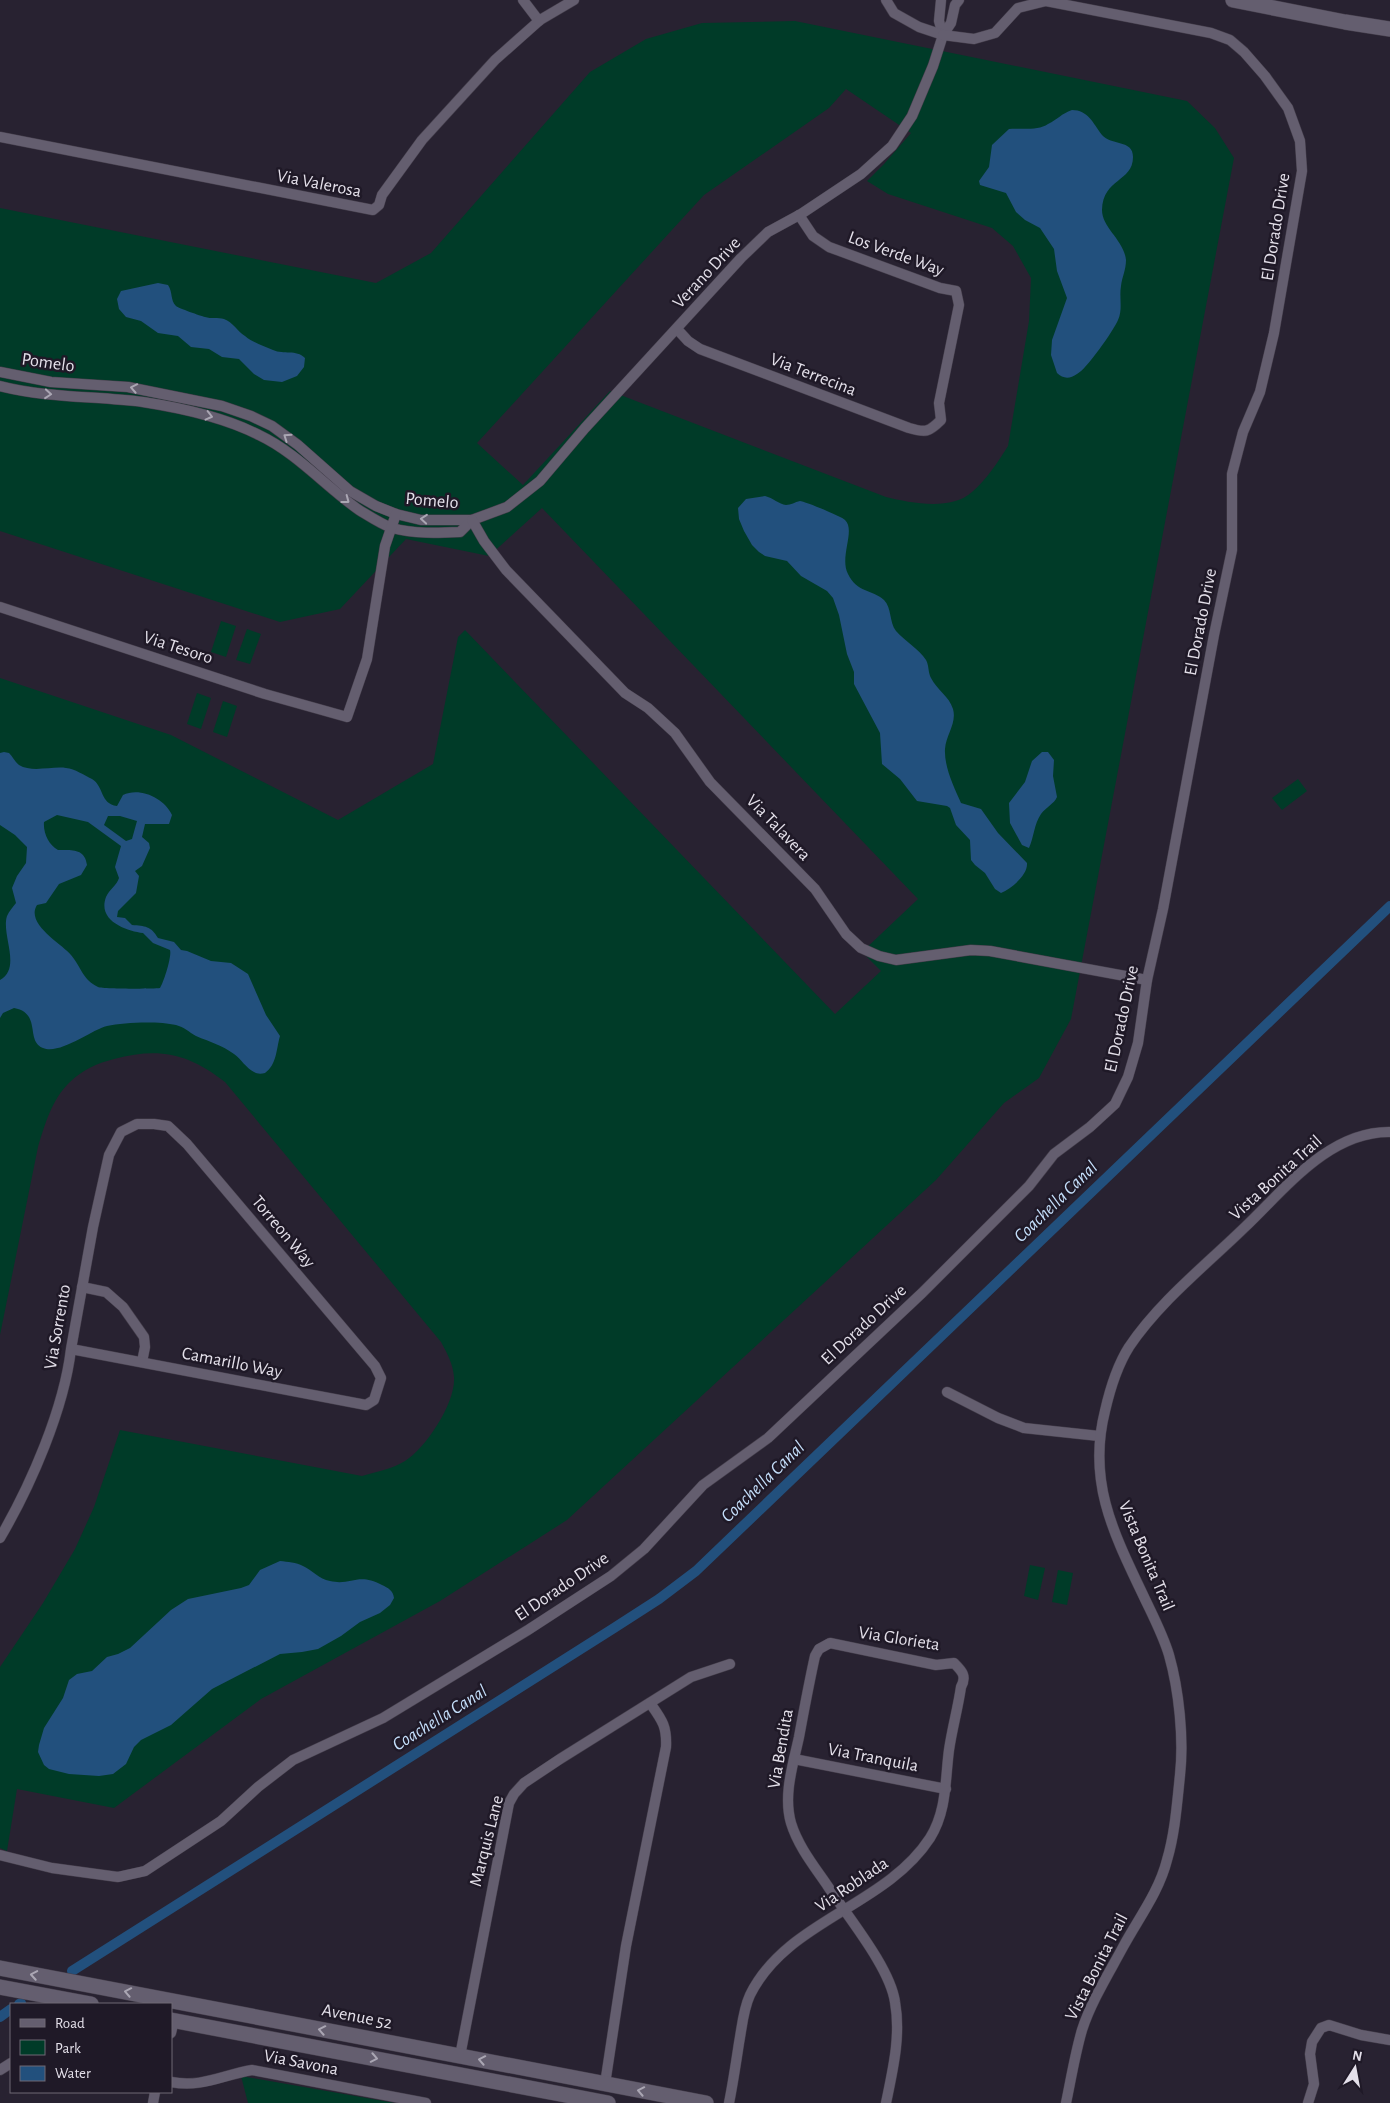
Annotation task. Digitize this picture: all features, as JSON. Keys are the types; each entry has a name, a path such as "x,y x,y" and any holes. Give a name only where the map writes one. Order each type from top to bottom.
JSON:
{"main road":[{"path":"1233,0 1390,28"},
{"path":"1287,0 1390,22"},
{"name":"Avenue 52","path":"0,1968 706,2103"},
{"path":"0,1987 86,2003"},
{"path":"172,2021 240,2014"},
{"path":"172,2021 608,2103"},
{"path":"213,2028 244,2026 270,2031 281,2030 285,2022"},
{"path":"533,2089 562,2085 602,2092 605,2084"}],"street":[{"path":"523,0 539,21"},
{"name":"Via Valerosa","path":"0,137 373,210 379,205 382,195 422,140 495,60 539,21 574,0"},
{"path":"886,0 894,13 939,34"},
{"name":"Verano Drive","path":"472,520 507,507 540,481 585,428 741,258 768,232 861,174 892,146 912,116 933,66 939,34 942,0"},
{"name":"Verano Drive","path":"939,34 951,23 958,0"},
{"name":"El Dorado Drive","path":"0,1855 52,1868 118,1877 145,1871 221,1821 258,1787 293,1760 383,1718 520,1635 611,1576 644,1549 703,1485 768,1438 922,1293 1016,1200 1054,1154 1090,1127 1115,1104 1128,1077 1138,1043 1147,980 1163,909 1214,635 1232,550 1232,474 1243,432 1260,392 1274,334 1302,171 1300,141 1288,108 1260,70 1230,40 1211,32 1046,1 1018,8 995,33 974,39 939,34"},
{"name":"Los Verde Way","path":"798,215 813,236 829,247 940,288 956,291 958,305 939,404 941,420"},
{"name":"Via Terrecina","path":"677,329 688,341 700,349 909,428 923,432 932,429 941,420"},
{"name":"Pomelo","path":"0,372 51,382 128,387 222,406 272,426 298,444 350,491 376,506 396,514 421,520 472,520"},
{"name":"Pomelo","path":"0,386 25,392 143,402 232,422 261,435 291,454 346,500 371,518 391,528 414,532 460,532 472,520"},
{"path":"391,528 396,514"},
{"name":"Via Talavera","path":"472,520 484,541 506,570 625,693 648,708 675,733 710,782 814,888 846,934 861,948 879,956 896,960 971,950 998,952 1147,980"},
{"name":"Via Tesoro","path":"0,607 265,694 347,717 367,660 385,546 391,528"},
{"name":"Via Sorrento","path":"0,1538 31,1478 61,1396 69,1366 82,1287 109,1154 121,1132 137,1124"},
{"name":"Torreon Way","path":"137,1124 168,1126 187,1144 375,1366 381,1378 379,1388"},
{"name":"Vista Bonita Trail","path":"1066,2103 1083,2028 1125,1944 1148,1904 1167,1862 1176,1813 1183,1752 1178,1704 1169,1656 1154,1616 1120,1548 1107,1514 1099,1475 1098,1436 1114,1377 1128,1348 1157,1312 1296,1178 1327,1151 1352,1138 1390,1132"},
{"path":"82,1287 106,1292 123,1307 144,1336 145,1347 142,1362"},
{"name":"Camarillo Way","path":"71,1349 366,1405 374,1400 379,1388"},
{"path":"947,1392 998,1418 1024,1428 1098,1436"},
{"name":"Via Glorieta","path":"824,1645 836,1644 936,1665 954,1663 964,1675"},
{"name":"Via Bendita","path":"824,1645 815,1656 787,1795 791,1823 803,1850 885,1972 895,2000 898,2028 896,2055 886,2103"},
{"name":"Marquis Lane","path":"460,2056 495,1870 509,1803 514,1794 524,1783 650,1702 692,1677 730,1664"},
{"name":"Via Roblada","path":"729,2103 742,2020 750,1996 770,1964 784,1950 902,1872 931,1837 939,1821 946,1789 949,1750 964,1675"},
{"path":"605,2084 626,1946 666,1747 667,1733 664,1723 650,1702"},
{"name":"Via Tranquila","path":"794,1760 946,1789"},
{"path":"1308,2103 1314,2084 1310,2054 1312,2042 1322,2028 1329,2025 1390,2040"},
{"name":"Via Savona","path":"172,2082 202,2084 229,2074 252,2070 426,2103"}],"green space":[{"path":"795,21 1187,101 1215,128 1234,158 1071,1019 1039,1078 1004,1103 936,1180 567,1520 440,1601 261,1699 114,1808 17,1789 7,1851 0,1848 0,1667 43,1603 75,1549 94,1507 120,1430 362,1476 400,1464 422,1446 445,1411 450,1399 454,1377 451,1363 441,1342 225,1082 198,1064 172,1055 159,1053 130,1055 90,1068 70,1082 58,1096 46,1121 38,1147 0,1335 0,678 171,735 338,820 433,764 458,637 465,630 835,1014 881,971 862,952 918,899 542,508 489,556 406,539 340,609 280,622 0,531 0,208 376,283 431,253 590,72 646,39 702,23","holes":["846,89 911,133 867,181 888,194 992,228 1013,246 1031,278 1029,321 1008,446 987,476 972,492 963,498 942,504 919,503 886,497 610,391 523,485 477,443 704,195 829,108"]},
{"path":"221,621 236,626 226,657 211,652"},
{"path":"247,629 261,634 250,664 236,660"},
{"path":"197,693 211,698 201,729 187,724"},
{"path":"223,701 237,706 227,737 213,732"},
{"path":"1298,779 1307,791 1282,810 1272,798"},
{"path":"1030,1565 1045,1568 1038,1600 1024,1596"},
{"path":"1058,1570 1073,1573 1067,1605 1052,1602"},
{"path":"241,2076 395,2103 248,2103"}],"water":[{"path":"1072,110 1086,115 1106,138 1126,145 1132,151 1133,157 1132,165 1128,171 1107,192 1102,210 1105,223 1121,246 1126,260 1121,286 1119,316 1106,340 1093,358 1081,371 1067,378 1057,373 1051,355 1052,340 1067,298 1057,271 1054,249 1040,228 1025,220 1016,212 1006,193 980,185 979,181 989,167 992,145 1009,129 1039,128"},
{"path":"158,283 168,285 176,306 205,317 224,319 258,344 277,351 301,355 305,358 304,367 297,376 282,382 264,380 254,374 239,359 222,357 209,349 191,347 178,336 158,333 141,321 126,317 119,309 117,299 121,291"},
{"path":"765,496 786,505 800,501 843,518 848,524 845,560 848,574 860,588 887,603 896,631 923,656 927,662 931,678 951,704 954,719 946,744 945,756 950,777 961,803 981,809 998,833 1027,863 1027,868 1022,876 1005,891 1001,893 995,889 985,873 971,860 970,840 956,825 950,808 917,801 900,779 882,764 880,733 854,684 854,672 847,654 839,615 833,598 827,591 801,576 787,561 765,556 759,552 752,545 744,531 739,519 738,508 746,499"},
{"path":"1042,752 1048,752 1054,760 1053,776 1057,797 1039,818 1029,848 1022,845 1010,823 1009,803 1025,782 1032,761"},
{"path":"0,753 9,753 19,765 30,769 66,768 79,772 96,782 105,798 112,805 117,806 123,795 137,792 157,799 168,809 172,815 169,824 145,824 142,837 149,843 150,848 142,866 135,871 139,876 136,893 118,911 117,917 125,918 132,925 147,927 158,938 174,942 181,950 211,961 231,963 248,974 266,1015 280,1036 274,1061 265,1073 255,1073 229,1051 176,1025 142,1022 107,1026 67,1045 50,1049 43,1048 35,1040 31,1021 23,1011 14,1008 3,1013 0,1018 0,980 10,968 10,951 6,932 7,916 16,903 12,888 17,876 26,863 27,847 15,835 0,825","holes":["57,815 88,822 121,846 115,867 119,878 106,897 104,905 106,912 115,923 129,930 143,933 153,943 170,950 170,958 160,988 128,989 98,987 89,981 71,955 40,926 36,919 37,905 46,903 59,884 81,875 87,865 86,859 77,851 58,850 49,842 44,830 44,822","108,816 120,816 137,821 132,839 126,841 104,825"]},
{"path":"280,1561 300,1565 330,1581 344,1582 361,1579 374,1581 390,1590 394,1598 390,1605 380,1613 360,1622 341,1636 318,1649 280,1654 212,1689 171,1725 141,1740 134,1747 126,1764 113,1774 99,1776 69,1774 49,1769 44,1765 38,1752 44,1728 63,1698 69,1680 77,1674 92,1671 107,1657 130,1648 171,1610 188,1599 249,1585 260,1570"}],"waterway":[{"name":"Coachella Canal","path":"72,1971 614,1628 659,1599 696,1571 1390,906"},
{"name":"Coachella Canal","path":"0,2017 10,2010"}]}
